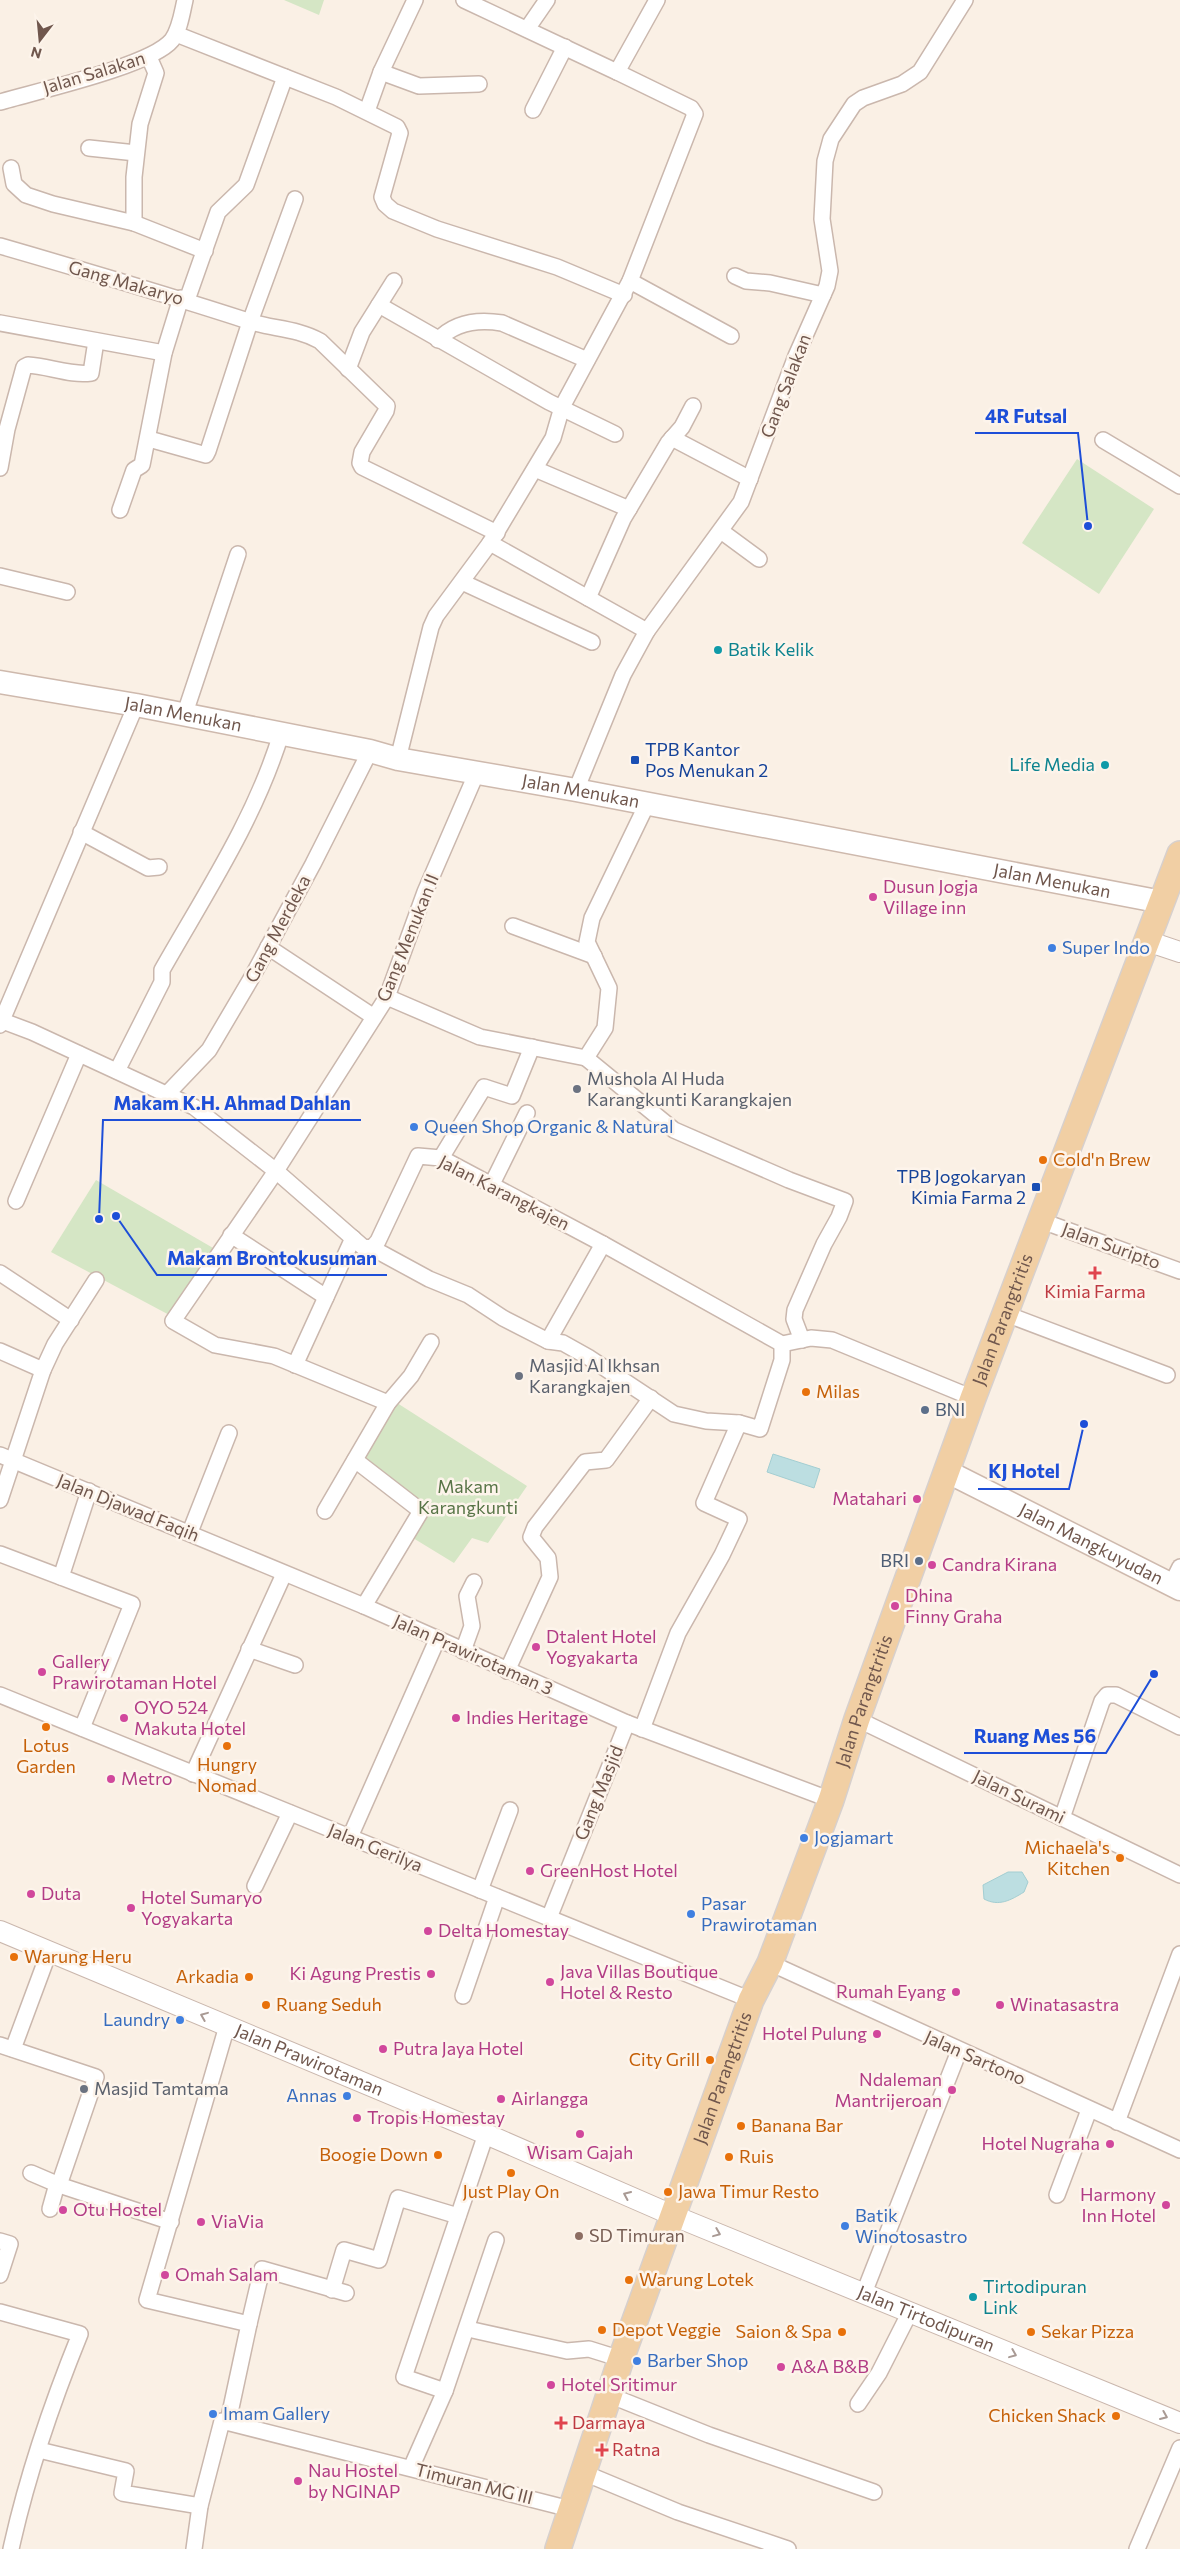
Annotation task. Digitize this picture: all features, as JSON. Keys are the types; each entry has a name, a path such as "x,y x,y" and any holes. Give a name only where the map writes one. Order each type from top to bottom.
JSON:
{"main road":[{"name":"Jalan Menukan","path":"0,682 136,705 184,716 370,751 398,759 576,790 1162,902"},
{"name":"Jalan Parangtritis","path":"562,2548 570,2508 672,2215 751,2000 770,1963 831,1800 857,1718 948,1472 973,1398 1042,1221 1180,854"},
{"name":"Jalan Mangkuyudan","path":"948,1472 1177,1580"}],"street":[{"path":"185,0 183,38 367,111 396,127 400,133 382,197 385,204 393,212 437,229 556,266 624,295"},
{"path":"367,111 381,72 415,0"},
{"path":"398,759 431,627 436,616 494,538 552,438 562,407 624,295 694,114 690,108 618,72 464,0"},
{"path":"527,29 548,0"},
{"path":"618,72 657,0"},
{"name":"Gang Salakan","path":"576,790 623,675 646,631 722,531 741,502 796,356 823,295 830,271 822,218 825,161 831,139 854,104 863,98 902,84 920,72 966,0"},
{"name":"Jalan Salakan","path":"0,102 151,63 170,42 183,38"},
{"path":"533,110 565,47"},
{"path":"134,223 136,154 140,124 154,83 151,63"},
{"path":"381,72 419,86 479,84"},
{"path":"120,510 134,470 142,465 149,439 164,353 184,299 205,250 218,212 246,185 285,77"},
{"path":"89,148 136,154"},
{"path":"11,168 14,184 26,195 53,204 134,223 205,250"},
{"path":"149,439 206,455 250,322 295,199"},
{"name":"Gang Makaryo","path":"0,246 184,299 250,322 310,336 320,341 387,406 386,411 362,452 360,463 362,467 494,538"},
{"path":"735,276 752,282 770,283 823,295"},
{"path":"348,369 362,332 394,280"},
{"path":"630,281 732,336"},
{"path":"379,305 438,340 616,434"},
{"path":"438,340 446,332 458,326 479,320 492,321 502,323 588,360"},
{"path":"0,323 164,353"},
{"path":"0,468 7,429 24,367 39,365 78,373 90,373 96,341"},
{"path":"588,598 611,543 629,510 672,438 682,428 693,406"},
{"path":"672,438 750,479"},
{"path":"1103,440 1180,486"},
{"path":"535,469 629,510"},
{"path":"722,531 759,559"},
{"path":"494,538 588,598 646,631"},
{"path":"184,716 238,554"},
{"path":"0,576 66,592"},
{"path":"462,582 592,642"},
{"path":"136,705 1,1022 80,1054 194,1107 276,1171 363,1247 372,1248 429,1279 468,1295 503,1318 548,1341 563,1343 588,1356 674,1414 706,1421 739,1423 760,1429 782,1360 782,1344 821,1338 832,1340 973,1398"},
{"path":"117,1071 162,982 162,970 247,822 265,781 281,734"},
{"name":"Gang Merdeka","path":"167,1094 210,1050 268,947 370,751"},
{"name":"Gang Menukan II","path":"295,1365 261,1352 215,1345 173,1321 276,1171 387,997 425,892 477,772"},
{"path":"586,1058 605,1028 609,988 587,942 592,918 647,804"},
{"path":"81,832 148,868 159,867"},
{"path":"513,926 594,956"},
{"path":"1147,941 1180,952"},
{"path":"268,947 374,1016"},
{"path":"387,997 480,1037 586,1058 674,1130 789,1180 845,1201 840,1217 824,1244 795,1310 794,1319 802,1340"},
{"path":"441,1158 484,1087 512,1096 532,1047"},
{"path":"16,1201 80,1054"},
{"path":"492,1184 527,1113"},
{"name":"Jalan Karangkajen","path":"372,1248 378,1241 418,1156 441,1158 603,1244 782,1344"},
{"name":"Jalan Suripto","path":"1042,1221 1180,1271"},
{"path":"231,1236 326,1297"},
{"path":"353,1238 295,1365 337,1380 388,1403"},
{"path":"548,1341 603,1244"},
{"path":"0,1273 71,1320"},
{"path":"0,1500 7,1458 43,1370 55,1344 96,1280"},
{"path":"1006,1314 1166,1375"},
{"path":"325,1511 388,1403 411,1376 431,1342"},
{"path":"0,1351 43,1370"},
{"path":"507,1671 550,1577 548,1558 531,1537 536,1527 585,1462 606,1460 651,1398"},
{"path":"642,1729 678,1633 722,1555 739,1519 704,1503 739,1423"},
{"path":"190,1532 229,1433"},
{"name":"Jalan Djawad Faqih","path":"7,1458 190,1532 256,1562"},
{"path":"355,1460 421,1511 364,1606"},
{"path":"61,1577 89,1491"},
{"path":"0,1554 132,1604 82,1728"},
{"name":"Jalan Prawirotaman 3","path":"256,1562 364,1606 436,1640 627,1723 831,1800"},
{"path":"193,1774 284,1574"},
{"path":"463,1651 472,1626 467,1596 474,1582"},
{"path":"350,1837 436,1640"},
{"path":"249,1649 295,1664"},
{"name":"Jalan Gerilya","path":"0,1694 751,2000"},
{"path":"1062,1818 1102,1702 1107,1695 1116,1695 1180,1727"},
{"name":"Jalan Surami","path":"857,1718 1180,1875"},
{"name":"Gang Masjid","path":"549,1918 627,1723"},
{"path":"480,1890 510,1810"},
{"path":"255,1886 290,1813"},
{"path":"463,1996 497,1897"},
{"name":"Jalan Prawirotaman","path":"0,1931 486,2134 672,2215"},
{"path":"49,1952 6,2047 96,2077 50,2209"},
{"path":"1117,2122 1180,1954"},
{"name":"Jalan Sartono","path":"770,1963 959,2051 1180,2150"},
{"path":"227,2026 147,2300 249,2324"},
{"path":"864,2293 959,2051"},
{"path":"1057,2195 1089,2110"},
{"path":"445,2391 404,2377 486,2134"},
{"path":"31,2173 171,2222"},
{"path":"194,2549 200,2506 222,2421 228,2422 262,2269 339,2292 344,2250 379,2260 398,2198 458,2216"},
{"name":"Jalan Tirtodipuran","path":"672,2215 1180,2423"},
{"path":"411,2468 445,2391 468,2329 496,2240"},
{"path":"0,2241 10,2244 0,2275"},
{"path":"0,2312 80,2334 61,2381 39,2450 12,2549"},
{"path":"858,2404 879,2373 910,2312"},
{"path":"468,2329 567,2351 589,2350 621,2359"},
{"path":"610,2395 709,2435 874,2492"},
{"name":"Timuran MG III","path":"228,2422 570,2508"},
{"path":"1137,2549 1180,2448"},
{"path":"39,2450 126,2471 122,2493 200,2506"},
{"path":"582,2472 678,2512 788,2549"}],"green space":[{"path":"284,0 324,0 319,15"},
{"path":"1077,459 1154,509 1099,594 1022,543"},
{"path":"96,1180 220,1252 175,1318 51,1252"},
{"name":"Makam Karangkunti","path":"394,1401 527,1486 488,1543 472,1538 454,1563 413,1538 428,1510 357,1462"}],"water":[{"path":"773,1454 820,1469 814,1488 767,1472"},
{"path":"1008,1872 1022,1872 1028,1882 1024,1892 1010,1900 1000,1902 984,1899 983,1885"}],"place":[{"name":"4R Futsal","path":"1088,526"},
{"name":"Batik Kelik","path":"718,650"},
{"name":"TPB Kantor Pos Menukan 2","path":"635,760"},
{"name":"Life Media","path":"1105,765"},
{"name":"Dusun Jogja Village inn","path":"873,897"},
{"name":"Super Indo","path":"1052,948"},
{"name":"Mushola Al Huda Karangkunti Karangkajen","path":"577,1089"},
{"name":"Queen Shop Organic & Natural","path":"414,1127"},
{"name":"Cold'n Brew","path":"1043,1160"},
{"name":"TPB Jogokaryan Kimia Farma 2","path":"1036,1187"},
{"name":"Makam Brontokusuman","path":"116,1216"},
{"name":"Makam K.H. Ahmad Dahlan","path":"99,1219"},
{"name":"Kimia Farma","path":"1095,1273"},
{"name":"Masjid Al Ikhsan Karangkajen","path":"519,1376"},
{"name":"Milas","path":"806,1392"},
{"name":"BNI","path":"925,1410"},
{"name":"KJ Hotel","path":"1084,1424"},
{"name":"Matahari","path":"917,1499"},
{"name":"BRI","path":"919,1561"},
{"name":"Candra Kirana","path":"932,1565"},
{"name":"Dhina Finny Graha","path":"895,1606"},
{"name":"Dtalent Hotel Yogyakarta","path":"536,1647"},
{"name":"Gallery Prawirotaman Hotel","path":"42,1672"},
{"name":"Ruang Mes 56","path":"1154,1674"},
{"name":"OYO 524 Makuta Hotel","path":"124,1718"},
{"name":"Indies Heritage","path":"456,1718"},
{"name":"Lotus Garden","path":"46,1727"},
{"name":"Hungry Nomad","path":"227,1746"},
{"name":"Metro","path":"111,1779"},
{"name":"Jogjamart","path":"804,1838"},
{"name":"Michaela's Kitchen","path":"1120,1858"},
{"name":"GreenHost Hotel","path":"530,1871"},
{"name":"Duta","path":"31,1894"},
{"name":"Hotel Sumaryo Yogyakarta","path":"131,1908"},
{"name":"Pasar Prawirotaman","path":"691,1914"},
{"name":"Delta Homestay","path":"428,1931"},
{"name":"Warung Heru","path":"14,1957"},
{"name":"Ki Agung Prestis","path":"431,1974"},
{"name":"Arkadia","path":"249,1977"},
{"name":"Java Villas Boutique Hotel & Resto","path":"550,1982"},
{"name":"Rumah Eyang","path":"956,1992"},
{"name":"Ruang Seduh","path":"266,2005"},
{"name":"Winatasastra","path":"1000,2005"},
{"name":"Laundry","path":"180,2020"},
{"name":"Hotel Pulung","path":"877,2034"},
{"name":"Putra Jaya Hotel","path":"383,2049"},
{"name":"City Grill","path":"710,2060"},
{"name":"Masjid Tamtama","path":"84,2089"},
{"name":"Ndaleman Mantrijeroan","path":"952,2090"},
{"name":"Annas","path":"347,2096"},
{"name":"Airlangga","path":"501,2099"},
{"name":"Tropis Homestay","path":"357,2118"},
{"name":"Banana Bar","path":"741,2126"},
{"name":"Wisam Gajah","path":"580,2134"},
{"name":"Hotel Nugraha","path":"1110,2144"},
{"name":"Boogie Down","path":"438,2155"},
{"name":"Ruis","path":"729,2157"},
{"name":"Just Play On","path":"511,2173"},
{"name":"Jawa Timur Resto","path":"668,2192"},
{"name":"Harmony Inn Hotel","path":"1166,2205"},
{"name":"Otu Hostel","path":"63,2210"},
{"name":"ViaVia","path":"201,2222"},
{"name":"Batik Winotosastro","path":"845,2226"},
{"name":"SD Timuran","path":"579,2236"},
{"name":"Omah Salam","path":"165,2275"},
{"name":"Warung Lotek","path":"629,2280"},
{"name":"Tirtodipuran Link","path":"973,2297"},
{"name":"Depot Veggie","path":"602,2330"},
{"name":"Saion & Spa","path":"842,2332"},
{"name":"Sekar Pizza","path":"1031,2332"},
{"name":"Barber Shop","path":"637,2361"},
{"name":"A&A B&B","path":"781,2367"},
{"name":"Hotel Sritimur","path":"551,2385"},
{"name":"Imam Gallery","path":"213,2414"},
{"name":"Chicken Shack","path":"1116,2416"},
{"name":"Darmaya","path":"561,2423"},
{"name":"Ratna","path":"602,2450"},
{"name":"Nau Hostel by NGINAP","path":"298,2481"}]}
